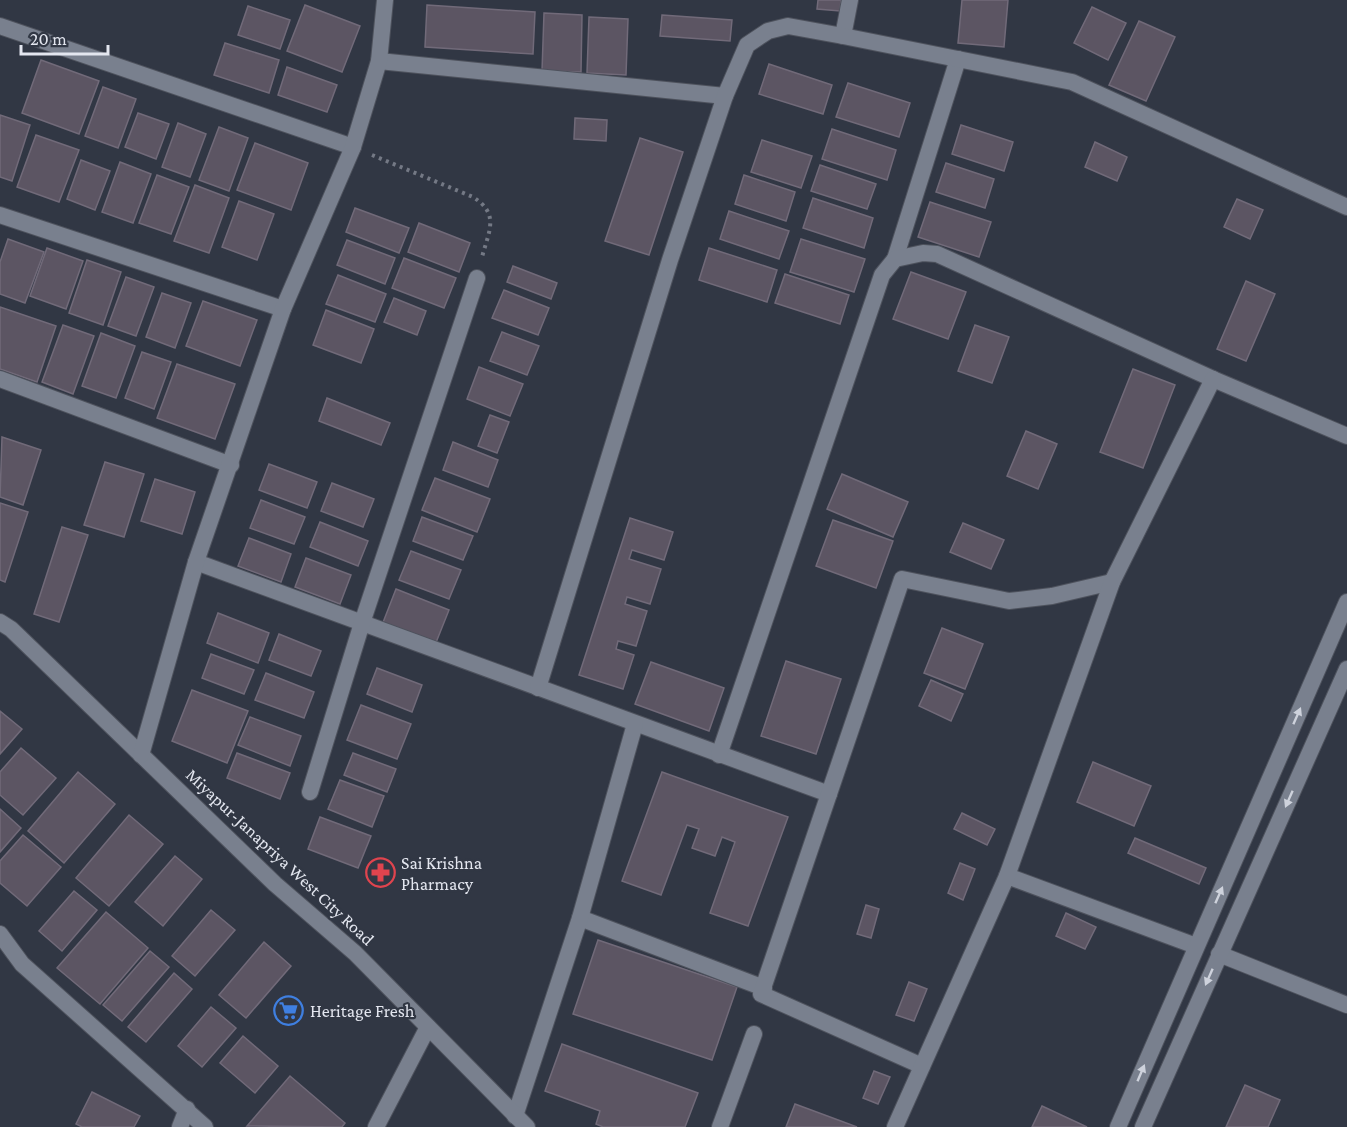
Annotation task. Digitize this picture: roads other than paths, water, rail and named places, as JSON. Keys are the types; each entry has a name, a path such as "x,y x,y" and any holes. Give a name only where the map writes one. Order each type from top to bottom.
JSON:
{"street":[{"path":"141,755 196,562 283,309 353,147 380,62 385,0"},
{"path":"843,36 850,0"},
{"path":"0,26 353,147"},
{"path":"538,688 670,260 725,96 747,45 768,31 788,26 1072,82 1347,207"},
{"path":"719,755 882,275 895,259 958,59"},
{"path":"380,62 725,96"},
{"path":"0,215 283,309"},
{"path":"895,259 923,253 938,254 1213,379 1347,436"},
{"path":"310,792 362,623 477,278"},
{"path":"0,379 231,465"},
{"path":"895,1127 1007,876 1112,582 1213,379"},
{"path":"196,562 829,794"},
{"path":"922,1066 761,994 902,579 1009,601 1052,596 1112,582"},
{"path":"1118,1127 1347,602"},
{"name":"Miyapur-Janapriya West City Road","path":"0,622 10,629 275,884 355,952 521,1121"},
{"path":"1143,1127 1347,669"},
{"path":"521,1121 635,724"},
{"path":"1007,876 1196,946"},
{"path":"580,918 764,988"},
{"path":"0,934 22,964 206,1127"},
{"path":"1219,954 1347,1005"},
{"path":"376,1127 428,1027"},
{"path":"720,1127 754,1034"},
{"path":"180,1127 187,1109"}],"place":[{"name":"Sai Krishna Pharmacy","path":"380,873"},
{"name":"Heritage Fresh","path":"289,1011"}]}
